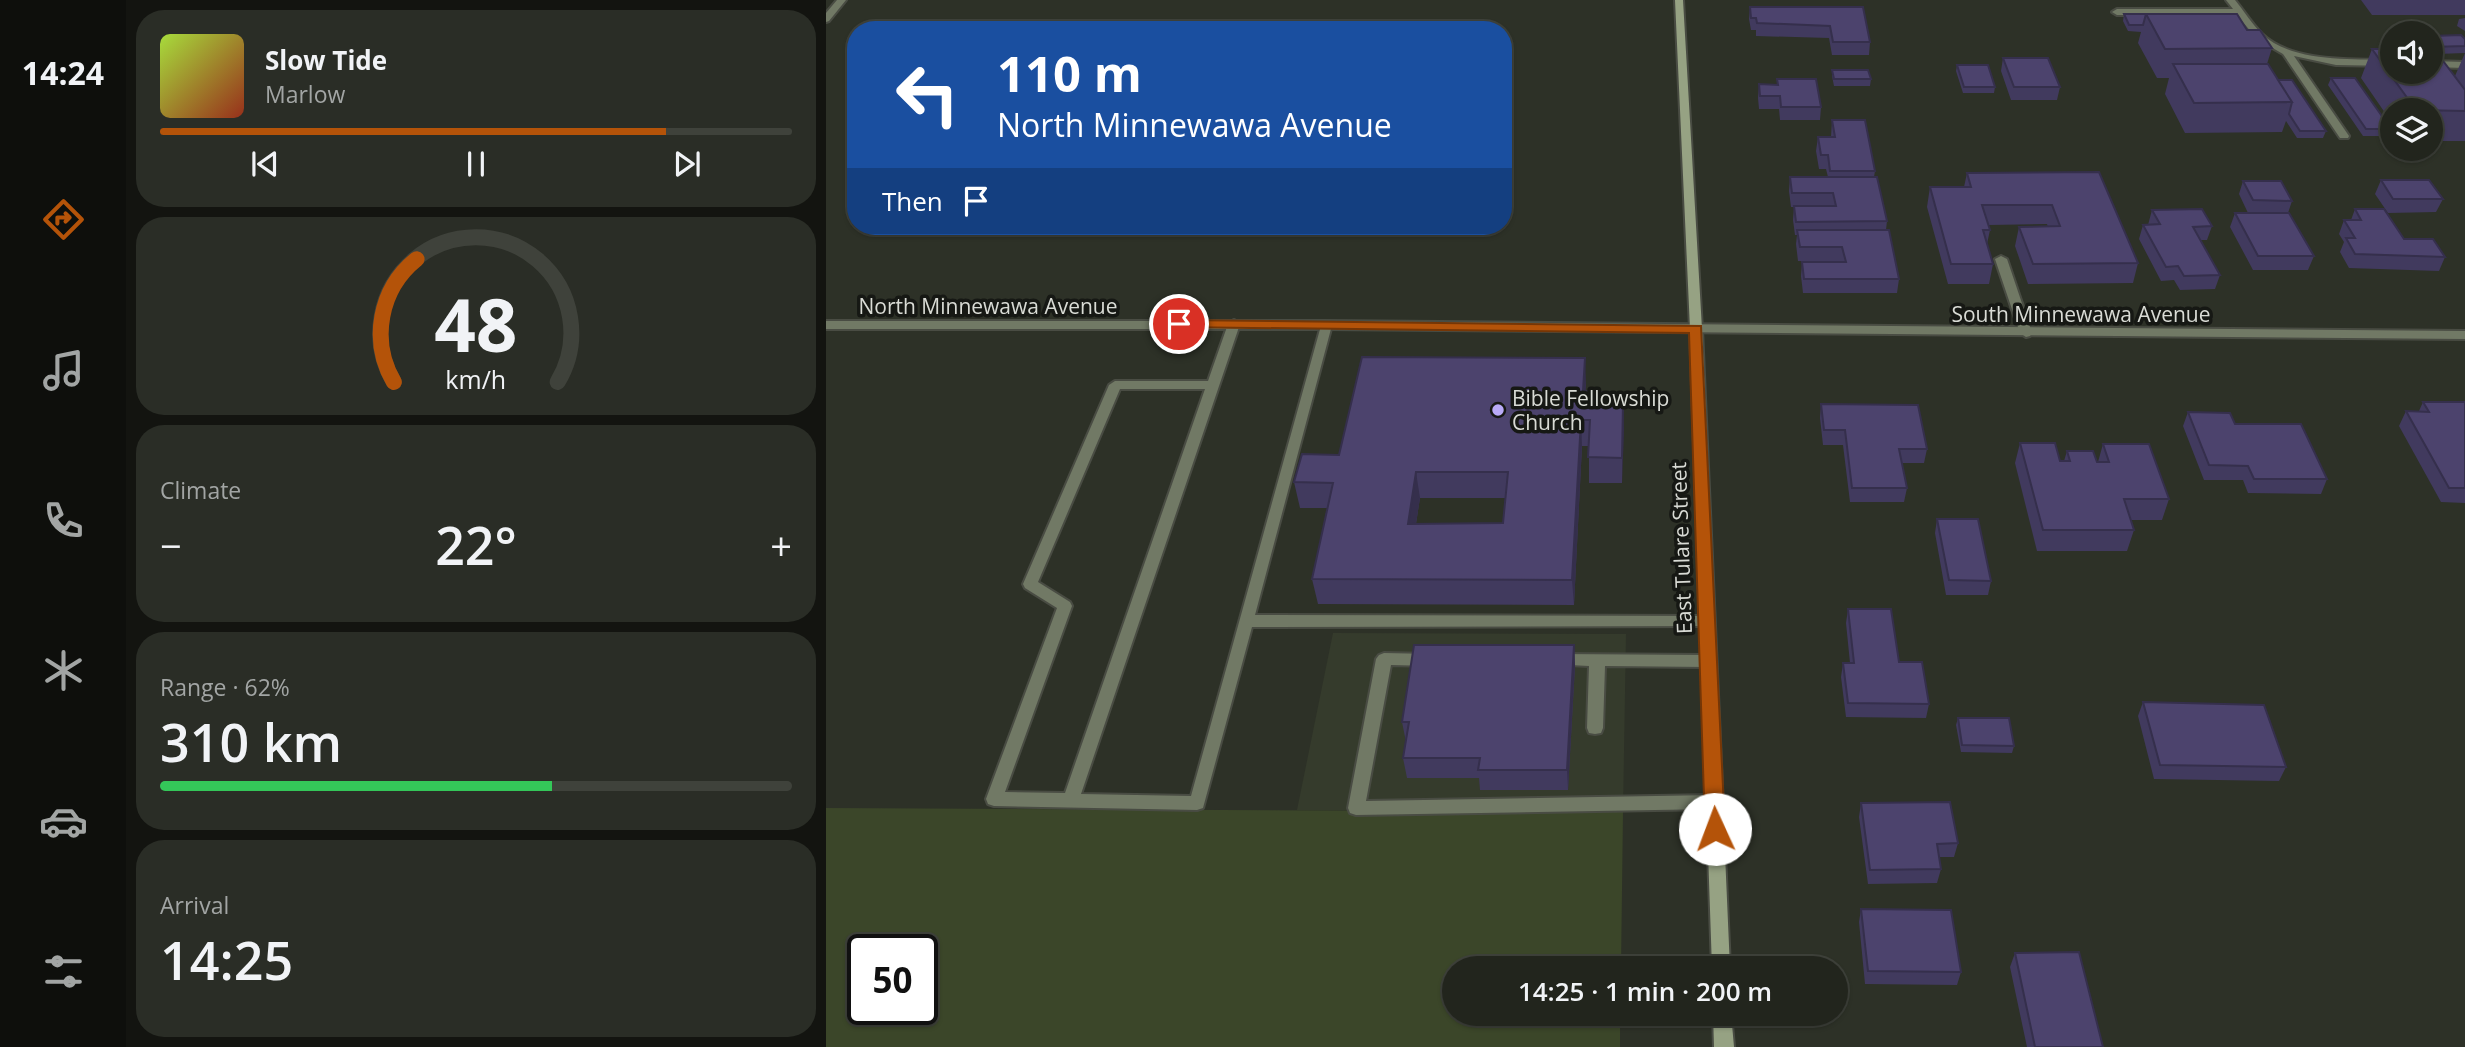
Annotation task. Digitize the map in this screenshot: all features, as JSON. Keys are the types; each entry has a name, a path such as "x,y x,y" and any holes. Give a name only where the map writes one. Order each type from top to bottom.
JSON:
{"main road":[{"name":"East Tulare Street","path":"1679,0 1696,329 1720,956"},
{"path":"1723,1026 1724,1047"}],"street":[{"path":"826,19 842,0"},
{"path":"2230,0 2260,37 2286,52 2336,62 2380,63"},
{"path":"2117,12 2238,12"},
{"path":"2286,52 2344,136"},
{"path":"2443,64 2465,65"},
{"path":"2001,259 2026,333"},
{"path":"1071,800 1234,324"},
{"path":"1213,385 1115,385 1030,584 1065,606 994,799 1197,803 1326,324"},
{"name":"North Minnewawa Avenue","path":"826,325 1326,324 1696,329"},
{"name":"South Minnewawa Avenue","path":"1696,329 2465,335"},
{"path":"1245,621 1707,622"},
{"path":"1451,660 1384,659 1356,808 1714,802"},
{"path":"1544,660 1708,661"},
{"path":"1595,728 1597,660"}],"shaded area":[{"path":"1333,633 1626,634 1623,812 1297,810"}],"green space":[{"path":"826,808 1623,812 1621,956 1442,956 1442,1026 1620,1026 1620,1047 826,1047"}],"building":[{"path":"1750,7 1863,7 1870,42 1833,42 1830,26 1757,23 1756,18 1751,18"},
{"path":"2124,14 2146,14 2143,25 2129,25"},
{"path":"2146,14 2237,14 2247,30 2260,30 2272,48 2165,49"},
{"path":"2461,35 2465,39 2465,46 2443,47 2443,36"},
{"path":"2372,49 2380,49 2380,60"},
{"path":"2003,58 2048,58 2060,87 2014,87"},
{"path":"2443,61 2465,90 2465,111 2443,111 2443,98 2407,98 2397,84 2443,84"},
{"path":"2173,64 2268,64 2292,102 2194,103"},
{"path":"1957,65 1988,65 1995,87 1964,87"},
{"path":"1832,70 1868,70 1871,79 1834,79"},
{"path":"2331,78 2355,78 2380,113 2380,129 2366,129"},
{"path":"1777,79 1816,79 1821,107 1781,107 1780,96 1760,96 1759,84 1778,85"},
{"path":"2278,80 2292,80 2326,131 2300,131 2289,114 2292,102"},
{"path":"1832,120 1865,120 1875,171 1830,171 1828,155 1821,155 1818,137 1835,137"},
{"path":"2099,172 2138,263 2033,264 2019,227 2060,226 2052,205 1982,205 1990,230 1983,230 1993,264 1951,264 1930,187 1971,187 1967,173"},
{"path":"1790,177 1877,177 1887,221 1796,222 1794,206 1836,206 1833,193 1792,193"},
{"path":"2381,180 2429,180 2443,199 2393,199"},
{"path":"2243,181 2281,181 2292,201 2253,200"},
{"path":"2202,209 2212,226 2193,227 2220,275 2184,276 2178,266 2166,267 2143,225 2160,224 2152,210"},
{"path":"2355,209 2384,209 2404,239 2433,239 2445,257 2355,254 2346,238 2355,238 2344,220 2361,220"},
{"path":"2235,213 2289,213 2314,256 2258,256"},
{"path":"1797,230 1889,230 1899,279 1804,279 1802,262 1846,262 1842,247 1800,247"},
{"path":"1362,357 1585,358 1583,391 1613,393 1623,404 1622,458 1588,457 1590,420 1581,420 1572,580 1312,579 1333,483 1294,482 1302,454 1339,455","holes":["1416,472 1508,472 1503,523 1408,524"]},
{"path":"2423,402 2465,402 2465,488 2449,488 2406,411 2429,412"},
{"path":"1821,404 1918,405 1927,449 1899,449 1907,488 1852,488 1845,430 1824,430"},
{"path":"2188,412 2230,413 2235,424 2301,424 2327,479 2254,479 2248,466 2209,465"},
{"path":"2020,443 2055,443 2060,461 2070,461 2067,451 2093,451 2097,462 2109,462 2103,444 2149,444 2169,499 2124,499 2134,530 2043,530"},
{"path":"1937,519 1978,519 1991,581 1949,580"},
{"path":"1848,609 1891,609 1899,662 1922,662 1929,704 1848,703 1843,663 1854,663"},
{"path":"1414,645 1574,645 1567,770 1478,770 1480,758 1403,758 1409,722 1402,722"},
{"path":"2143,702 2264,705 2286,767 2160,765"},
{"path":"1958,718 2009,718 2014,746 1962,745"},
{"path":"1950,802 1958,843 1937,844 1941,869 1870,870 1861,803"},
{"path":"1861,909 1951,910 1961,972 1868,971"},
{"path":"2079,952 2103,1047 2035,1047 2015,953"}],"place":[{"name":"Bible Fellowship Church","path":"1498,410"}],"route":[{"path":"1179,324 1696,329 1715,829"}]}
